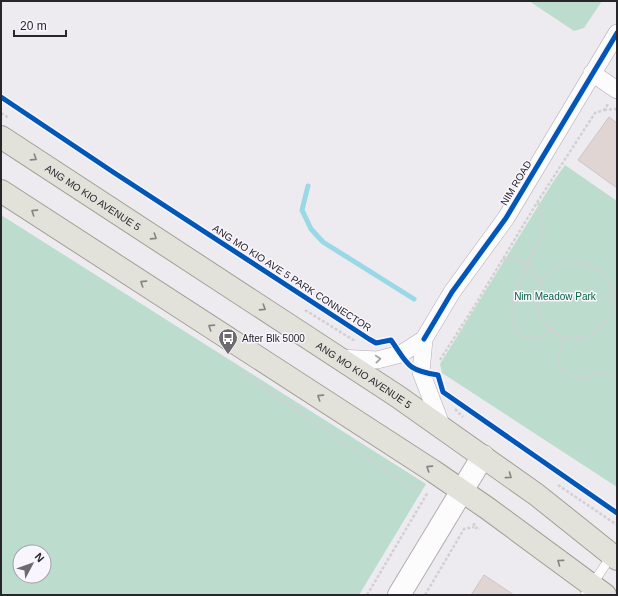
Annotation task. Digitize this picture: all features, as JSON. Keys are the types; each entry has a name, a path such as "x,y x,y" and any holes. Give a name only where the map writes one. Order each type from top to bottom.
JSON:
{"main road":[{"name":"ANG MO KIO AVENUE 5","path":"1,137 442,427 536,495 614,557"},
{"path":"1,191 461,490 593,592"}],"street":[{"name":"NIM ROAD","path":"424,339 452,292 506,218 617,33"},
{"path":"592,73 617,90"},
{"path":"339,358 377,360 401,354 424,339"},
{"path":"424,339 421,372 442,427"},
{"path":"399,595 461,490 483,456"}],"lane":[{"path":"593,592 614,557"}],"path":[{"path":"604,110 617,90"},
{"path":"421,372 438,375 438,364 538,201 595,112 617,110"},
{"path":"538,201 544,229 528,262 513,302 511,319 515,330 525,338 541,338 551,330"},
{"path":"503,259 528,262"},
{"path":"528,262 541,283"},
{"path":"568,262 585,263 600,271 610,284 614,301 610,318 599,331 583,338 562,338 551,330 540,316 536,299 541,283 552,269 568,262"},
{"path":"562,338 558,359 559,366 568,376 582,379 606,372 617,378"},
{"path":"366,595 428,492"},
{"path":"425,595 464,529 474,527"}],"green space":[{"path":"529,1 602,1 584,28 574,31"},
{"name":"Nim Meadow Park","path":"565,165 617,201 617,487 442,373 440,364"},
{"path":"1,215 426,484 359,595 1,595"}],"building":[{"path":"609,117 617,123 617,188 578,160"},
{"path":"484,575 514,595 471,595"}],"waterway":[{"path":"308,186 302,210 311,229 323,242 414,299"}],"cycle path":[{"path":"424,339 452,292 506,218 617,33"},
{"name":"ANG MO KIO AVE 5 PARK CONNECTOR","path":"1,97 369,339 376,343 391,340 409,365 420,371 438,375 443,392 617,513"}],"place":[{"name":"After Blk 5000","path":"228,355"}]}
